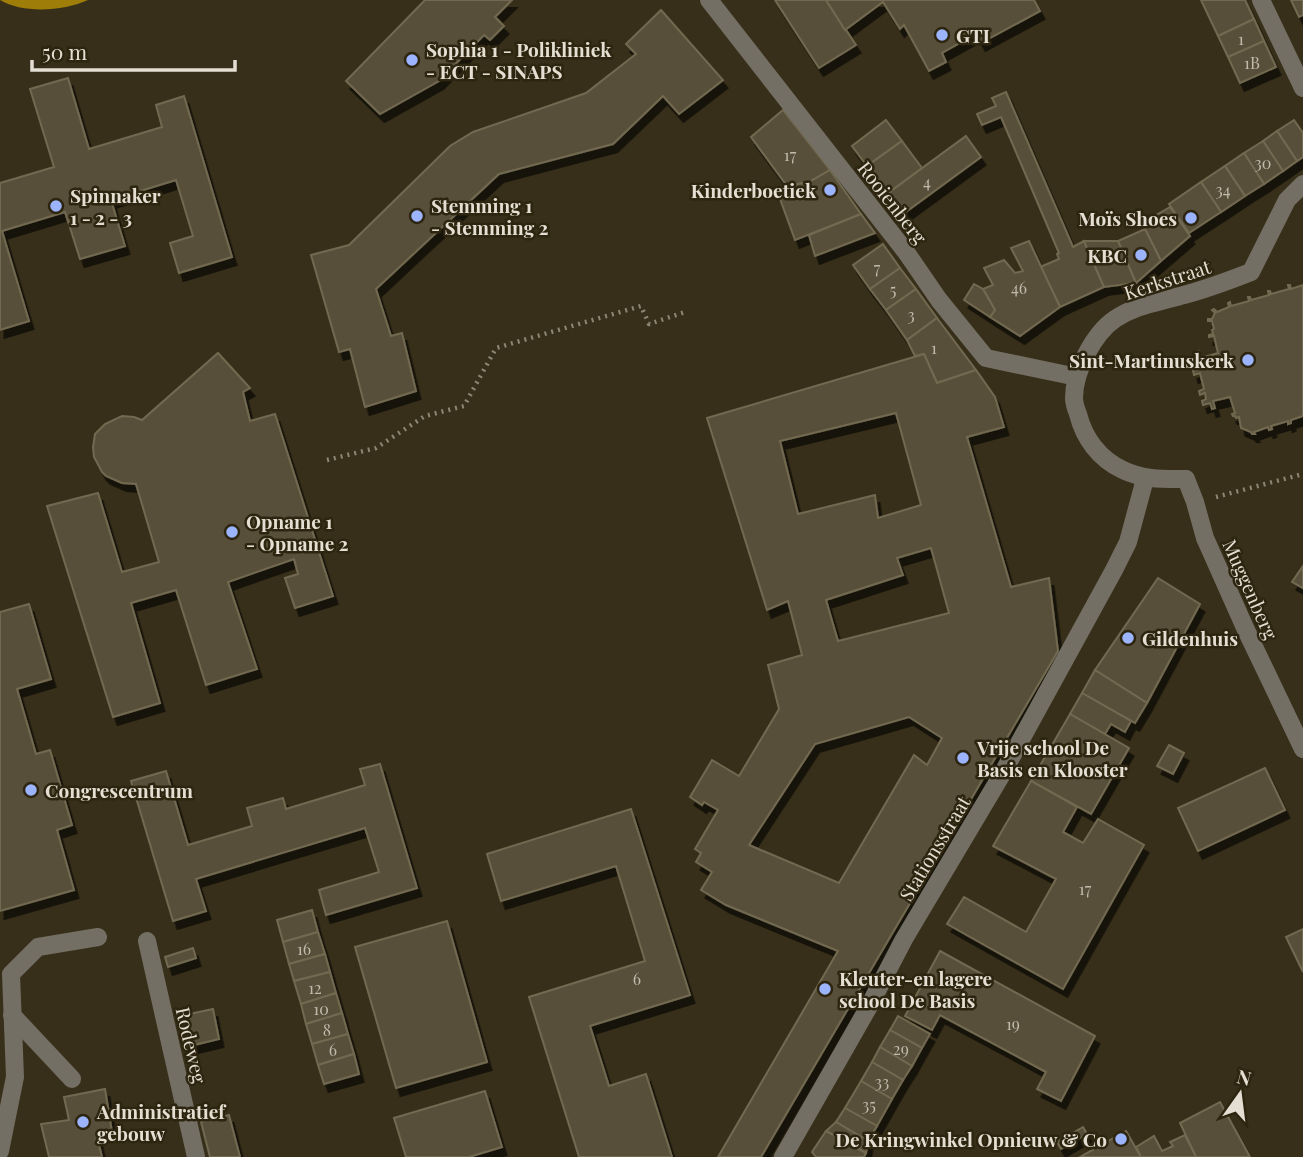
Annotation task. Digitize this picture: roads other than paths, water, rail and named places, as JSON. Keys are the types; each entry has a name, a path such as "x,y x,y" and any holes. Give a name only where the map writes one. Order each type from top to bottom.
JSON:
{"street":[{"name":"Rooienberg","path":"709,0 986,358 1077,377"},
{"path":"1261,0 1303,88"},
{"name":"Kerkstraat","path":"1145,479 1120,470 1097,452 1082,431 1074,399 1077,377 1091,344 1112,320 1140,305 1190,293 1251,272 1287,200 1303,184"},
{"name":"Muggenberg","path":"1145,479 1186,479 1205,538 1303,749"},
{"name":"Stationsstraat","path":"783,1157 868,1009 904,939 1001,776 1114,570 1128,542 1145,479"},
{"path":"0,1149 15,1077 11,974 38,947 98,937"},
{"name":"Rodeweg","path":"147,942 196,1157"},
{"path":"12,1015 72,1079"}],"place":[{"name":"GTI","path":"942,35"},
{"name":"Sophia 1 - Polikliniek - ECT - SINAPS","path":"412,60"},
{"name":"Kinderboetiek","path":"830,190"},
{"name":"Spinnaker 1 - 2 - 3","path":"56,206"},
{"name":"Stemming 1 - Stemming 2","path":"417,216"},
{"name":"Moïs Shoes","path":"1191,218"},
{"name":"KBC","path":"1141,255"},
{"name":"Sint-Martinuskerk","path":"1248,360"},
{"name":"Opname 1 - Opname 2","path":"232,532"},
{"name":"Gildenhuis","path":"1128,638"},
{"name":"Vrije school De Basis en Klooster","path":"963,758"},
{"name":"Congrescentrum","path":"31,790"},
{"name":"Kleuter-en lagere school De Basis","path":"825,989"},
{"name":"Administratief gebouw","path":"83,1122"},
{"name":"De Kringwinkel Opnieuw & Co","path":"1121,1139"}]}
